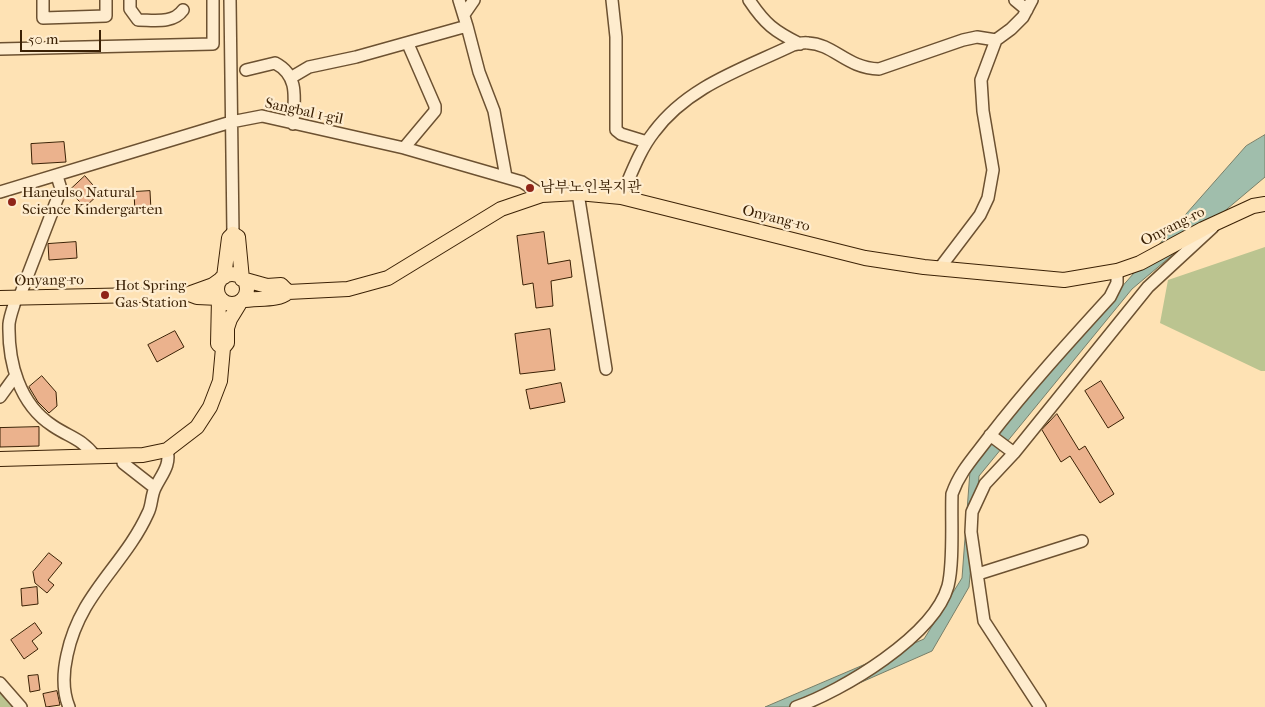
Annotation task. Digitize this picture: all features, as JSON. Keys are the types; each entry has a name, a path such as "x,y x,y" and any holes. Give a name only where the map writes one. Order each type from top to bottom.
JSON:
{"main road":[{"name":"Onyang-ro","path":"288,292 348,289 388,278 501,209 542,195 578,193 621,197 866,258 939,269 1064,280 1117,271 1140,263 1218,222 1253,206 1265,204"},
{"path":"0,459 156,454 167,450 196,427 210,407 220,381 223,348 228,343 227,328 247,288 242,279 238,237 233,234 229,238 222,278 217,289 219,298 218,344 223,348"},
{"path":"233,274 242,279 266,286 281,285 288,292 282,297 251,298 231,304 219,298 196,297 188,294 213,285 222,278 233,274"},
{"name":"Onyang-ro","path":"0,298 188,294"},
{"path":"188,294 195,302 211,311 218,320"}],"street":[{"path":"43,0 43,18 106,16 106,0"},
{"path":"130,0 130,9 138,20 171,20 179,16 183,10"},
{"path":"0,49 213,44 212,0"},
{"path":"230,0 233,234"},
{"path":"459,0 465,13 479,72 498,126 506,177"},
{"path":"465,13 474,0"},
{"path":"612,0 616,37 616,130 621,134 647,142"},
{"path":"749,0 762,20 771,29 800,44"},
{"path":"939,269 980,215 992,185 993,170 980,91 984,69 996,40 1011,29 1029,5 1015,0"},
{"path":"292,77 309,67 408,44 468,26"},
{"path":"621,197 647,142 670,114 705,85 792,45 808,42 822,46 849,63 864,69 879,69 963,40 977,37 996,40"},
{"path":"404,148 435,111 435,106 408,44"},
{"path":"246,70 275,63 292,77 295,88 293,124"},
{"name":"Sangbal 1-gil","path":"0,192 231,122 262,116 404,148 522,182 542,195"},
{"path":"57,176 61,189 9,322 11,352 16,375 24,397 52,426 85,443 96,457"},
{"path":"578,193 606,369"},
{"path":"1040,707 984,621 971,532 972,512 985,484 1148,287 1218,222"},
{"path":"796,707 844,686 926,625 948,587 952,494 964,467 992,437 1019,399 1110,297 1117,283 1117,271"},
{"path":"0,396 16,375"},
{"path":"992,437 1011,451"},
{"path":"68,707 63,684 70,640 84,606 148,513 155,488 166,470 169,458 167,450"},
{"path":"122,456 123,463 155,488"},
{"path":"978,574 1082,541"},
{"path":"0,683 21,707"}],"green space":[{"path":"1265,247 1265,371 1261,371 1160,323 1168,280"},
{"path":"0,683 21,707 0,707"}],"shaded area":[{"path":"1265,135 1265,177 1132,289 979,476 969,587 932,651 805,707 765,707 924,639 962,578 970,471 1007,417 1246,146"}],"building":[{"path":"64,142 66,162 32,164 31,144"},
{"path":"85,176 100,193 85,207 69,191"},
{"path":"150,191 151,211 135,212 134,192"},
{"path":"544,232 548,264 570,260 572,277 551,281 553,306 536,308 533,283 523,285 517,236"},
{"path":"76,242 77,258 49,260 48,244"},
{"path":"550,329 555,370 520,374 515,334"},
{"path":"175,331 184,347 157,362 148,345"},
{"path":"42,376 56,392 57,406 49,413 38,402 29,387"},
{"path":"1101,381 1124,418 1108,428 1085,391"},
{"path":"561,383 565,402 530,409 526,390"},
{"path":"1057,414 1079,450 1085,446 1114,494 1100,503 1070,456 1061,462 1042,430"},
{"path":"39,427 39,446 0,447 0,428"},
{"path":"49,553 62,563 48,580 54,585 47,593 35,583 33,572"},
{"path":"37,587 38,604 22,606 21,589"},
{"path":"35,623 42,633 32,641 38,649 24,659 11,640"},
{"path":"38,675 40,690 30,692 28,676"},
{"path":"57,691 60,705 46,707 43,694"}],"place":[{"name":"남부노인복지관","path":"530,188"},
{"name":"Haneulso Natural Science Kindergarten","path":"12,202"},
{"name":"Hot Spring Gas Station","path":"105,295"}]}
